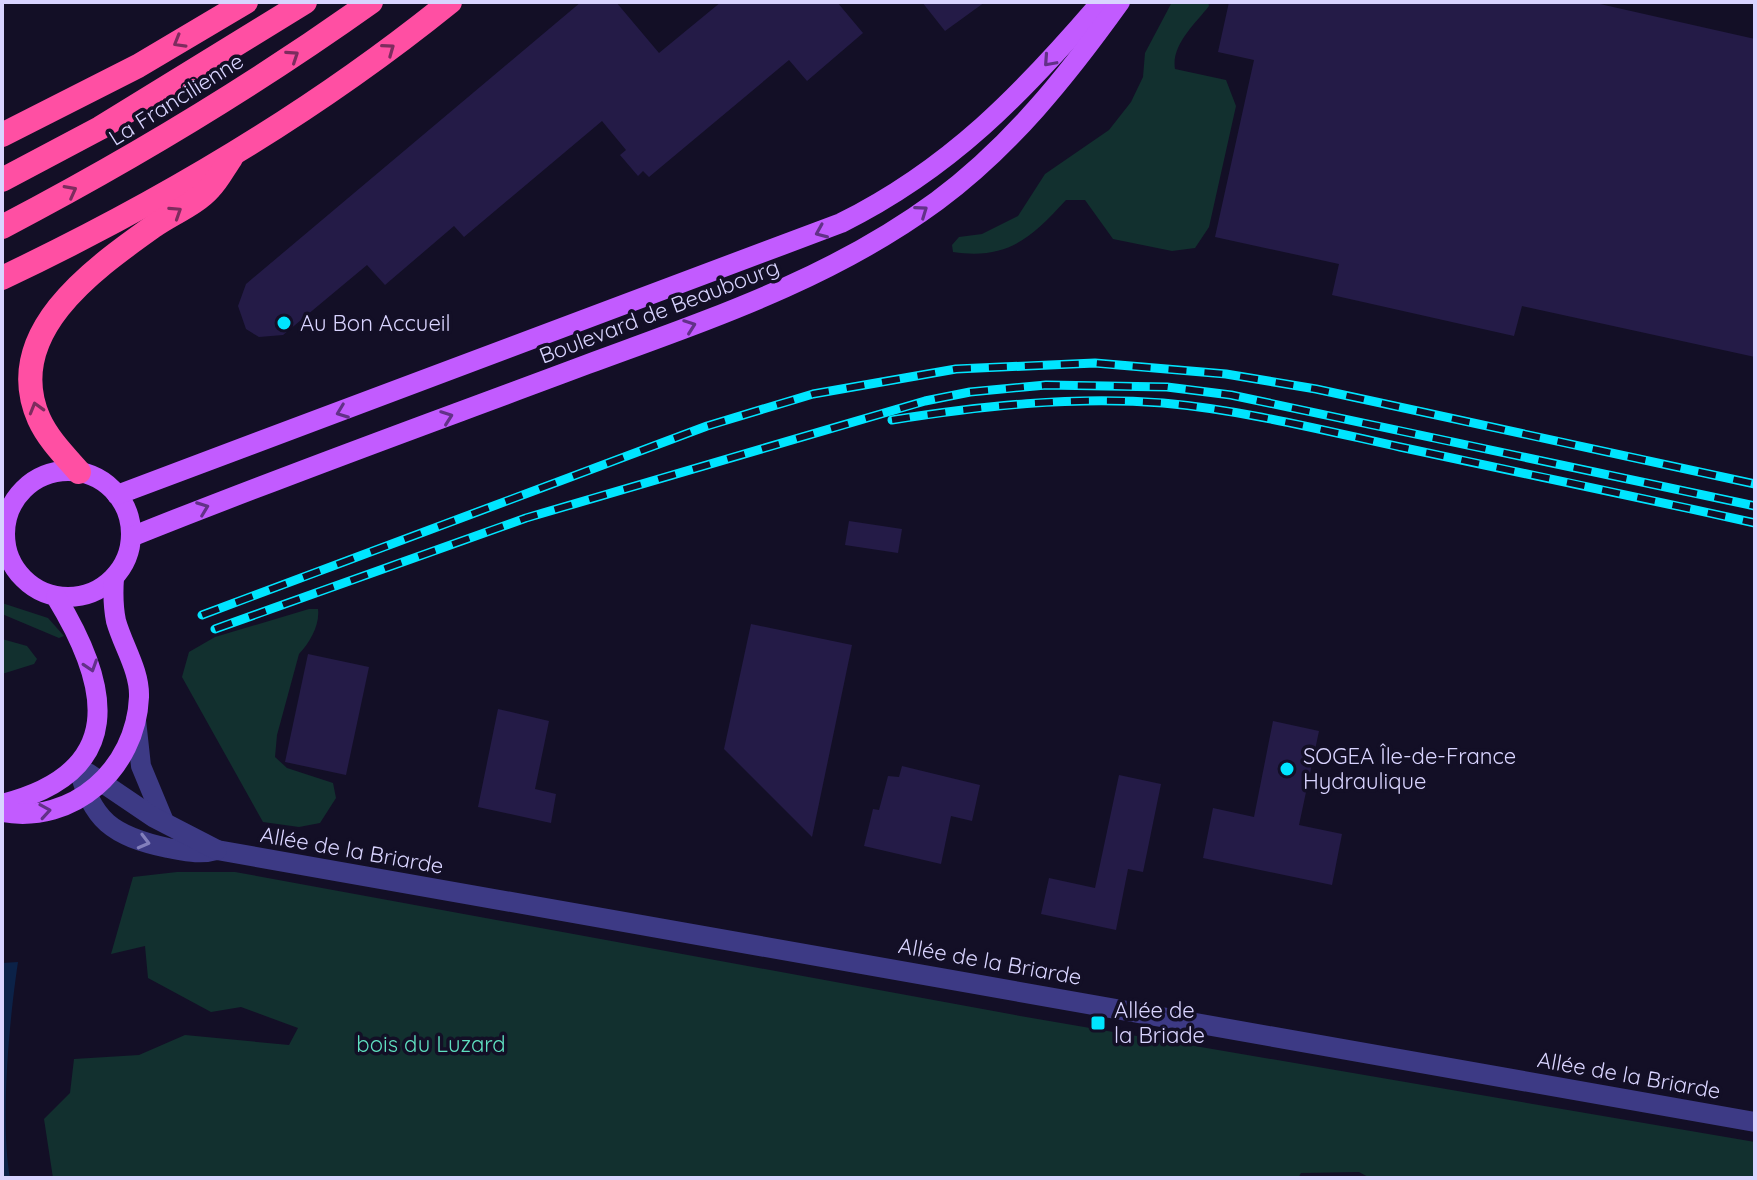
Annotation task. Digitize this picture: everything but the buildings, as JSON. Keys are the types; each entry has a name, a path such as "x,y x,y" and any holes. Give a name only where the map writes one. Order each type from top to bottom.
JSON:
{"highway":[{"path":"2,135 138,66 246,2"},
{"name":"La Francilienne","path":"2,180 100,128 305,2"},
{"name":"La Francilienne","path":"2,227 132,157 247,86 371,2"},
{"path":"2,278 232,156 371,62 450,2"},
{"path":"79,472 47,432 33,401 32,363 47,323 63,301 94,272 209,190 232,156"}],"main road":[{"name":"Boulevard de Beaubourg","path":"117,495 786,246 883,202 984,129 1011,104 1101,2"},
{"name":"Boulevard de Beaubourg","path":"131,537 765,298 858,253 936,201 995,153 1076,62 1120,2"},
{"path":"60,472 79,472 106,484 117,495 130,522 131,537 123,566 114,578 97,591 77,597 56,597 12,581 4,529 8,513 26,487 42,477 60,472"},
{"path":"2,812 45,813 86,797 102,783 123,751 136,718 139,695 117,623 114,578"},
{"path":"2,804 53,787 78,765 93,739 98,708 96,684 80,636 56,597"}],"street":[{"path":"136,718 141,766 163,819"},
{"path":"78,765 86,797"},
{"name":"Allée de la Briarde","path":"78,765 153,817 163,819 217,850 1755,1122"},
{"name":"Allée de la Briarde","path":"86,797 108,825 130,838 203,854 217,850"}],"green space":[{"path":"1172,2 1208,2 1209,6 1180,43 1175,69 1226,80 1236,106 1209,227 1195,248 1172,251 1113,239 1085,200 1066,200 1029,235 1004,249 972,254 953,252 952,245 959,237 982,234 1018,216 1045,174 1109,130 1131,102 1143,77 1145,53"},
{"path":"2,603 48,618 64,636 59,638 2,614"},
{"path":"318,609 316,627 299,654 277,735 275,757 287,768 333,783 336,798 320,823 299,827 263,822 182,677 189,652 215,637"},
{"path":"2,639 27,646 37,659 34,664 2,674"},
{"name":"bois du Luzard","path":"177,872 235,872 1026,1017 1755,1142 1755,1178 1370,1178 1359,1172 1301,1173 1298,1178 53,1178 44,1119 70,1093 74,1059 139,1055 185,1035 289,1045 298,1028 241,1007 211,1012 148,978 145,946 111,954 133,877"}],"water":[{"path":"18,962 6,1100 10,1178 2,1178 2,963"}],"railway":[{"path":"202,615 707,426 813,394 956,369 1095,363 1226,374 1316,389 1755,484"},
{"path":"215,629 526,518 925,401 970,392 1046,385 1167,387 1231,395 1755,506"},
{"path":"892,420 959,410 1061,402 1129,401 1193,406 1282,421 1755,523"}],"place":[{"name":"Au Bon Accueil","path":"284,323"},
{"name":"SOGEA Île-de-France Hydraulique","path":"1287,769"},
{"name":"Allée de la Briade","path":"1098,1023"}]}
